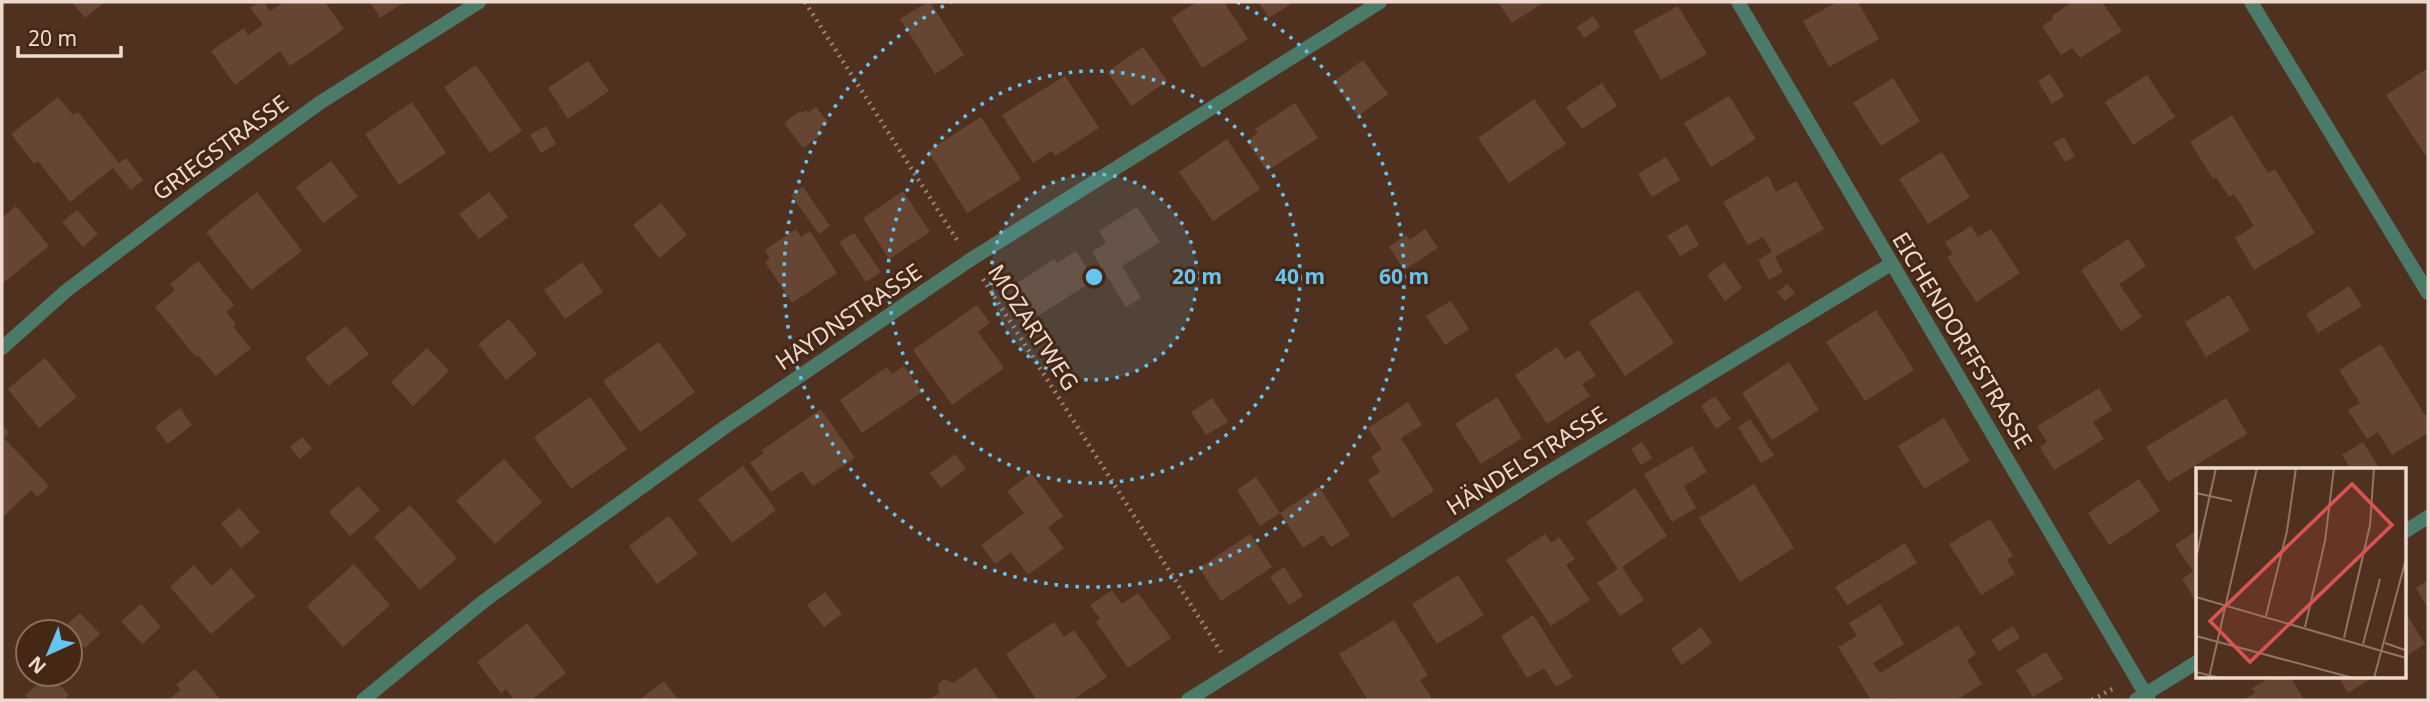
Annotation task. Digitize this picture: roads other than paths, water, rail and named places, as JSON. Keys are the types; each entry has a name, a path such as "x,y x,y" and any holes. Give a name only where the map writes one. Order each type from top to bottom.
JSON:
{"street":[{"name":"GRIEGSTRASSE","path":"2,348 66,291 198,191 321,102 479,2"},
{"name":"HAYDNSTRASSE","path":"363,700 484,601 725,427 970,260 1380,2"},
{"name":"EICHENDORFFSTRASSE","path":"1738,2 2144,698"},
{"path":"2250,2 2428,293"},
{"name":"HÄNDELSTRASSE","path":"1188,700 1555,467 1891,264"},
{"path":"2406,531 2428,517"},
{"path":"2144,698 2196,663"}]}
